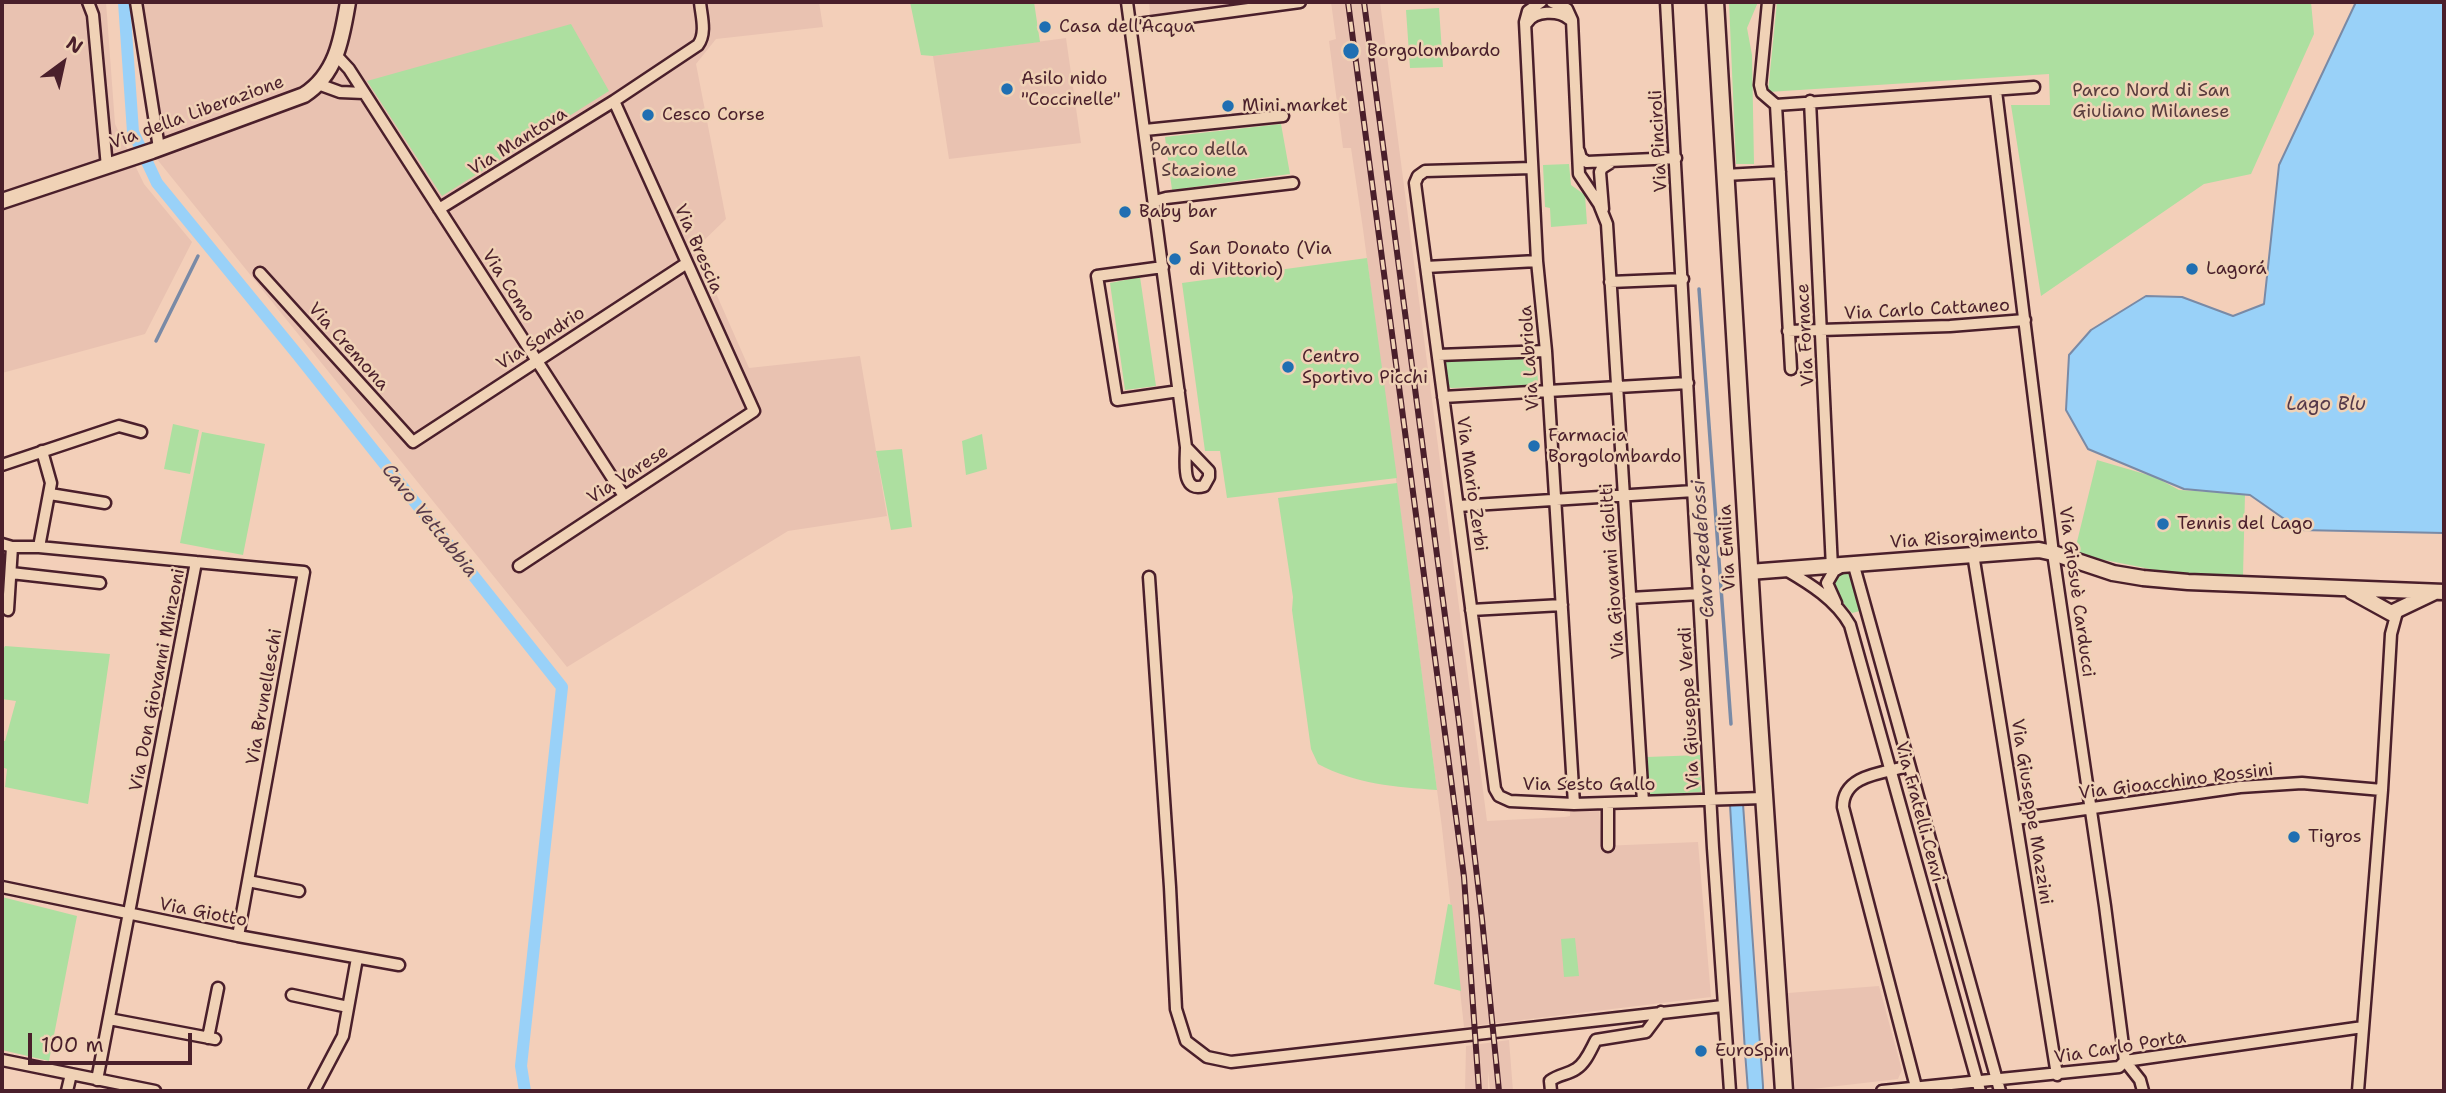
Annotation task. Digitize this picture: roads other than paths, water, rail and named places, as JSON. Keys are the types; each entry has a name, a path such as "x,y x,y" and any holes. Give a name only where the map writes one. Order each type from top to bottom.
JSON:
{"main road":[{"name":"Via Emilia","path":"1715,2 1763,798 1784,1091"}],"street":[{"path":"88,2 93,15 107,167"},
{"path":"136,2 155,150"},
{"name":"Via della Liberazione","path":"2,201 130,159 304,95 318,84 337,55 348,2"},
{"name":"Via Mantova","path":"439,209 614,101 698,44 703,30 700,2"},
{"path":"1127,2 1186,447"},
{"path":"1130,25 1300,2"},
{"path":"1525,28 1528,11 1541,2"},
{"path":"1552,2 1562,6 1570,14 1581,179 1592,192 1603,213"},
{"name":"Via Pinciroli","path":"1666,2 1683,279"},
{"path":"1768,2 1760,85 1762,93 1776,104 2034,87"},
{"path":"1525,28 1532,16 1559,13 1566,16 1573,30"},
{"name":"Via Labriola","path":"1525,28 1537,261 1546,351 1574,804"},
{"name":"Via Como","path":"337,55 349,69 624,496"},
{"path":"318,84 340,92 364,93"},
{"name":"Via Giosuè Carducci","path":"1996,91 2053,553 2125,1061 2140,1080 2143,1091"},
{"name":"Via Brescia","path":"614,101 754,411"},
{"name":"Via Fornace","path":"1810,101 1822,331 1843,567"},
{"path":"1776,104 1791,369"},
{"path":"1145,130 1283,116"},
{"path":"1578,149 1583,161 1610,163 1676,158"},
{"name":"Via Giovanni Giolitti","path":"1610,163 1600,172 1610,282 1643,802"},
{"name":"Via Mario Zerbi","path":"1499,796 1495,786 1415,185 1418,176 1428,171 1532,168"},
{"path":"1725,175 1780,172"},
{"path":"1155,201 1293,183"},
{"path":"1426,267 1537,261"},
{"name":"Via Sondrio","path":"413,442 687,263"},
{"path":"1163,267 1097,276 1117,400 1179,391"},
{"name":"Via Cremona","path":"260,273 413,442"},
{"path":"1610,282 1683,279"},
{"name":"Via Giuseppe Verdi","path":"1683,279 1711,800 1730,1091"},
{"name":"Via Carlo Cattaneo","path":"1788,331 1950,326 2025,320"},
{"path":"1438,355 1546,351"},
{"path":"1443,397 1688,383"},
{"name":"Via Varese","path":"519,566 754,411"},
{"path":"2,465 119,426 141,432"},
{"path":"39,547 50,494 50,474 42,451"},
{"path":"1458,506 1694,491"},
{"path":"50,494 105,503"},
{"path":"7,545 11,573 8,610"},
{"name":"Via Don Giovanni Minzoni","path":"7,545 196,562 97,1080"},
{"name":"Via Risorgimento","path":"1749,572 1843,567 2028,550 2053,553 2113,573 2143,578 2440,592"},
{"name":"Via Giuseppe Mazzini","path":"1973,554 2057,1075"},
{"name":"Via Brunelleschi","path":"196,562 304,572 238,936"},
{"path":"1840,610 1827,583 1834,571 1843,567"},
{"name":"Via Fratelli Cervi","path":"1843,567 1937,859 2000,1091"},
{"name":"Via Fratelli Cervi","path":"1786,570 1840,610 1850,625 1978,1086"},
{"path":"11,573 100,583"},
{"path":"1149,577 1176,1009 1186,1041 1207,1057 1231,1062 1723,1006"},
{"name":"Via Risorgimento","path":"2347,588 2392,610 2440,592"},
{"path":"2358,1091 2382,790 2392,610 2403,596 2392,589 2381,596 2392,610"},
{"path":"1630,598 1700,594"},
{"path":"1471,610 1562,605"},
{"path":"1909,766 1853,784 1844,794 1843,807 1916,1087"},
{"name":"Via Gioacchino Rossini","path":"2016,819 2220,789 2302,783 2382,790"},
{"name":"Via Sesto Gallo","path":"1499,796 1510,801 1574,804 1763,798"},
{"path":"1608,803 1608,846"},
{"path":"248,881 299,891"},
{"name":"Via Giotto","path":"2,887 238,936 399,965"},
{"path":"314,1091 340,1041 357,958"},
{"path":"109,1019 212,1039 218,988"},
{"path":"292,995 348,1007"},
{"path":"1551,1091 1550,1081 1558,1074 1576,1069 1596,1040 1646,1032 1661,1012"},
{"name":"Via Carlo Porta","path":"1882,1091 1916,1087 1978,1086 1997,1080 2119,1067 2125,1061 2362,1027"},
{"path":"2,1060 155,1091"},
{"path":"67,1091 71,1074"}],"water":[{"name":"Lago Blu","path":"2356,2 2444,2 2444,533 2300,530 2250,495 2184,489 2088,449 2066,410 2069,355 2091,330 2146,296 2182,297 2233,316 2264,304 2279,165"},
{"path":"1743,804 1763,1091 1748,1091 1745,1052 1730,805"}],"waterway":[{"name":"Cavo Vettabbia","path":"124,2 133,132 157,183 562,687 521,1066 525,1091"},
{"path":"156,341 198,256"},
{"name":"Cavo Redefossi","path":"1699,289 1731,724"}],"railway":[{"path":"1348,2 1464,877 1479,1091"},
{"path":"1364,2 1459,722 1499,1091"}],"place":[{"name":"Casa dell'Acqua","path":"1045,27"},
{"name":"Borgolombardo","path":"1351,51"},
{"name":"Asilo nido \"Coccinelle\"","path":"1007,89"},
{"name":"Mini market","path":"1228,106"},
{"name":"Cesco Corse","path":"648,115"},
{"name":"Baby bar","path":"1125,212"},
{"name":"San Donato (Via di Vittorio)","path":"1175,259"},
{"name":"Lagorá","path":"2192,269"},
{"name":"Centro Sportivo Picchi","path":"1288,367"},
{"name":"Farmacia Borgolombardo","path":"1534,446"},
{"name":"Tennis del Lago","path":"2163,524"},
{"name":"Tigros","path":"2294,837"},
{"name":"EuroSpin","path":"1701,1051"}],"park label":[{"name":"Parco Nord di San Giuliano Milanese","path":"2151,101"},
{"name":"Parco della Stazione","path":"1199,160"}]}
